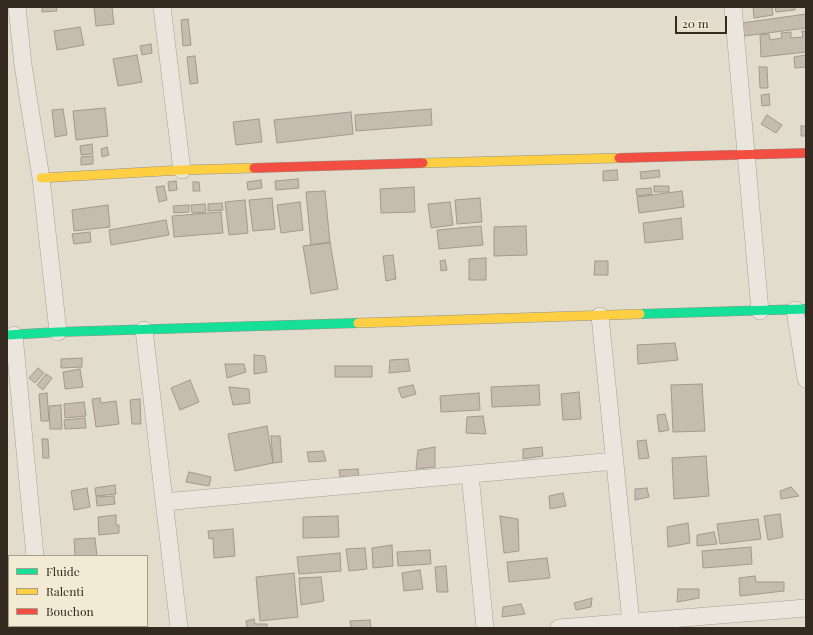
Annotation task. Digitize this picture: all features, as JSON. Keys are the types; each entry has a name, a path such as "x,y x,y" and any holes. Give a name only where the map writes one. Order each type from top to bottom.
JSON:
{"street":[{"path":"17,7 15,65 41,178 58,332"},
{"path":"162,7 182,170"},
{"path":"733,7 760,311"},
{"path":"41,178 182,170 806,153"},
{"path":"35,555 11,335 58,332 800,309 806,379"},
{"path":"600,316 631,622"},
{"path":"144,330 179,628"},
{"path":"164,502 615,461"},
{"path":"470,474 485,628"},
{"path":"559,628 806,608"}],"building":[{"path":"42,7 56,7 57,11 42,12"},
{"path":"94,7 112,7 114,24 96,26"},
{"path":"753,7 772,7 773,15 754,18"},
{"path":"775,7 795,7 795,10 776,12"},
{"path":"806,14 806,28 744,36 742,23"},
{"path":"188,19 191,45 183,46 181,20"},
{"path":"80,27 84,45 57,50 54,31"},
{"path":"802,31 806,31 806,52 761,57 760,35 769,34 770,40 782,38 781,33 791,32 791,38 803,37"},
{"path":"151,44 152,53 142,55 140,46"},
{"path":"137,55 142,82 118,86 113,59"},
{"path":"806,55 806,67 795,68 794,57"},
{"path":"195,56 198,83 190,84 187,57"},
{"path":"759,67 767,67 768,88 760,88"},
{"path":"769,94 770,105 762,106 761,95"},
{"path":"105,108 108,136 76,140 73,111"},
{"path":"63,109 67,135 55,137 52,110"},
{"path":"431,109 432,125 356,131 355,115"},
{"path":"351,112 353,134 277,143 274,120"},
{"path":"767,115 782,125 776,133 761,124"},
{"path":"259,119 262,142 236,145 233,122"},
{"path":"801,126 806,126 806,136 801,136"},
{"path":"92,144 93,154 81,155 80,146"},
{"path":"107,147 109,155 102,157 101,149"},
{"path":"93,156 93,164 81,165 81,157"},
{"path":"617,170 618,180 603,181 603,171"},
{"path":"659,170 660,177 641,179 640,172"},
{"path":"298,179 299,188 276,190 275,181"},
{"path":"261,180 262,188 248,190 247,182"},
{"path":"176,181 177,190 169,191 168,182"},
{"path":"193,182 199,182 200,191 193,191"},
{"path":"164,186 167,200 159,202 156,187"},
{"path":"654,186 669,186 669,192 654,192"},
{"path":"414,187 415,212 381,213 380,189"},
{"path":"651,188 652,194 637,196 636,189"},
{"path":"325,191 330,243 311,245 306,192"},
{"path":"682,191 684,207 639,213 637,197"},
{"path":"272,198 275,229 253,231 249,200"},
{"path":"480,198 482,222 457,224 455,200"},
{"path":"245,200 248,233 229,235 225,202"},
{"path":"300,202 303,230 281,233 277,205"},
{"path":"450,202 453,225 431,228 428,204"},
{"path":"222,203 223,210 208,211 208,204"},
{"path":"205,204 206,212 192,213 191,205"},
{"path":"108,205 110,227 74,231 72,210"},
{"path":"189,205 189,212 174,213 173,206"},
{"path":"221,212 223,233 174,237 172,216"},
{"path":"681,218 683,239 645,243 643,223"},
{"path":"166,220 169,235 111,245 109,230"},
{"path":"481,226 483,245 439,249 437,230"},
{"path":"526,226 527,255 494,256 494,227"},
{"path":"90,232 91,242 74,244 72,234"},
{"path":"330,242 338,289 311,294 303,246"},
{"path":"393,255 396,279 386,281 383,256"},
{"path":"486,258 486,280 469,280 469,259"},
{"path":"445,260 447,270 441,271 440,261"},
{"path":"595,261 608,261 608,275 594,275"},
{"path":"675,343 678,360 638,364 637,345"},
{"path":"254,355 265,356 267,372 254,374"},
{"path":"82,358 82,367 61,368 61,359"},
{"path":"408,359 410,371 389,373 390,360"},
{"path":"225,364 244,364 246,372 227,378"},
{"path":"335,366 372,366 372,377 335,377"},
{"path":"38,368 44,373 35,383 29,378"},
{"path":"80,369 83,387 65,389 63,372"},
{"path":"46,374 52,378 43,390 37,385"},
{"path":"190,380 199,402 180,410 171,388"},
{"path":"702,384 705,431 673,432 671,385"},
{"path":"413,385 416,394 402,398 398,388"},
{"path":"539,385 540,405 492,407 491,387"},
{"path":"229,387 249,389 250,403 233,405"},
{"path":"579,392 581,419 563,420 561,394"},
{"path":"47,393 49,421 41,421 39,394"},
{"path":"479,393 480,410 441,412 440,396"},
{"path":"100,398 101,403 116,401 119,424 96,427 92,399"},
{"path":"140,399 141,424 132,424 130,400"},
{"path":"84,402 86,416 65,418 64,404"},
{"path":"61,405 62,429 50,429 49,406"},
{"path":"665,414 669,430 659,432 657,415"},
{"path":"483,416 486,434 466,433 467,417"},
{"path":"85,418 86,428 65,429 64,420"},
{"path":"267,426 273,463 235,471 228,434"},
{"path":"271,436 280,436 282,462 273,463"},
{"path":"42,439 48,439 49,458 43,458"},
{"path":"646,440 649,458 639,459 637,441"},
{"path":"435,447 435,467 416,469 418,450"},
{"path":"542,447 543,456 523,459 523,449"},
{"path":"323,451 326,461 309,462 307,452"},
{"path":"706,456 709,496 674,499 672,458"},
{"path":"358,469 359,476 340,477 339,470"},
{"path":"189,472 211,477 209,486 186,482"},
{"path":"115,485 116,494 96,496 95,488"},
{"path":"791,487 799,496 781,499 780,491"},
{"path":"87,488 90,507 74,510 71,491"},
{"path":"647,488 649,497 635,500 635,489"},
{"path":"563,493 566,506 550,509 549,496"},
{"path":"114,496 115,504 97,506 96,497"},
{"path":"780,514 783,537 768,540 764,516"},
{"path":"116,515 116,525 119,525 119,533 99,535 98,517"},
{"path":"338,516 339,537 303,538 303,517"},
{"path":"500,516 518,519 519,551 504,553"},
{"path":"758,519 761,539 720,544 717,524"},
{"path":"688,523 690,543 668,547 667,527"},
{"path":"233,529 235,556 214,558 213,538 209,539 208,531"},
{"path":"714,532 717,544 697,546 697,535"},
{"path":"95,538 97,555 75,555 74,539"},
{"path":"392,545 393,566 373,568 372,548"},
{"path":"751,547 752,564 703,568 702,551"},
{"path":"365,548 367,569 349,571 346,549"},
{"path":"430,550 431,564 398,566 397,552"},
{"path":"340,553 341,571 299,574 297,557"},
{"path":"547,558 550,578 509,582 507,562"},
{"path":"446,566 448,592 437,592 435,567"},
{"path":"420,570 423,589 404,591 402,573"},
{"path":"294,573 298,617 260,621 256,577"},
{"path":"755,576 756,582 784,582 784,591 740,596 739,578"},
{"path":"321,577 324,601 301,605 299,578"},
{"path":"678,589 699,589 699,598 677,602"},
{"path":"592,598 591,607 576,610 574,603"},
{"path":"8,602 8,627 21,628 7,628"},
{"path":"521,604 525,614 502,617 503,607"},
{"path":"254,619 255,624 267,624 267,628 247,628 246,621"},
{"path":"370,620 371,628 351,628 350,621"}],"traffic: fast":[{"path":"640,314 806,309"},
{"path":"7,335 58,332 358,323"}],"traffic: slow":[{"path":"423,163 619,158"},
{"path":"41,178 182,170 254,168"},
{"path":"358,323 640,314"}],"traffic: jam":[{"path":"619,158 806,153"},
{"path":"254,168 423,163"}]}
